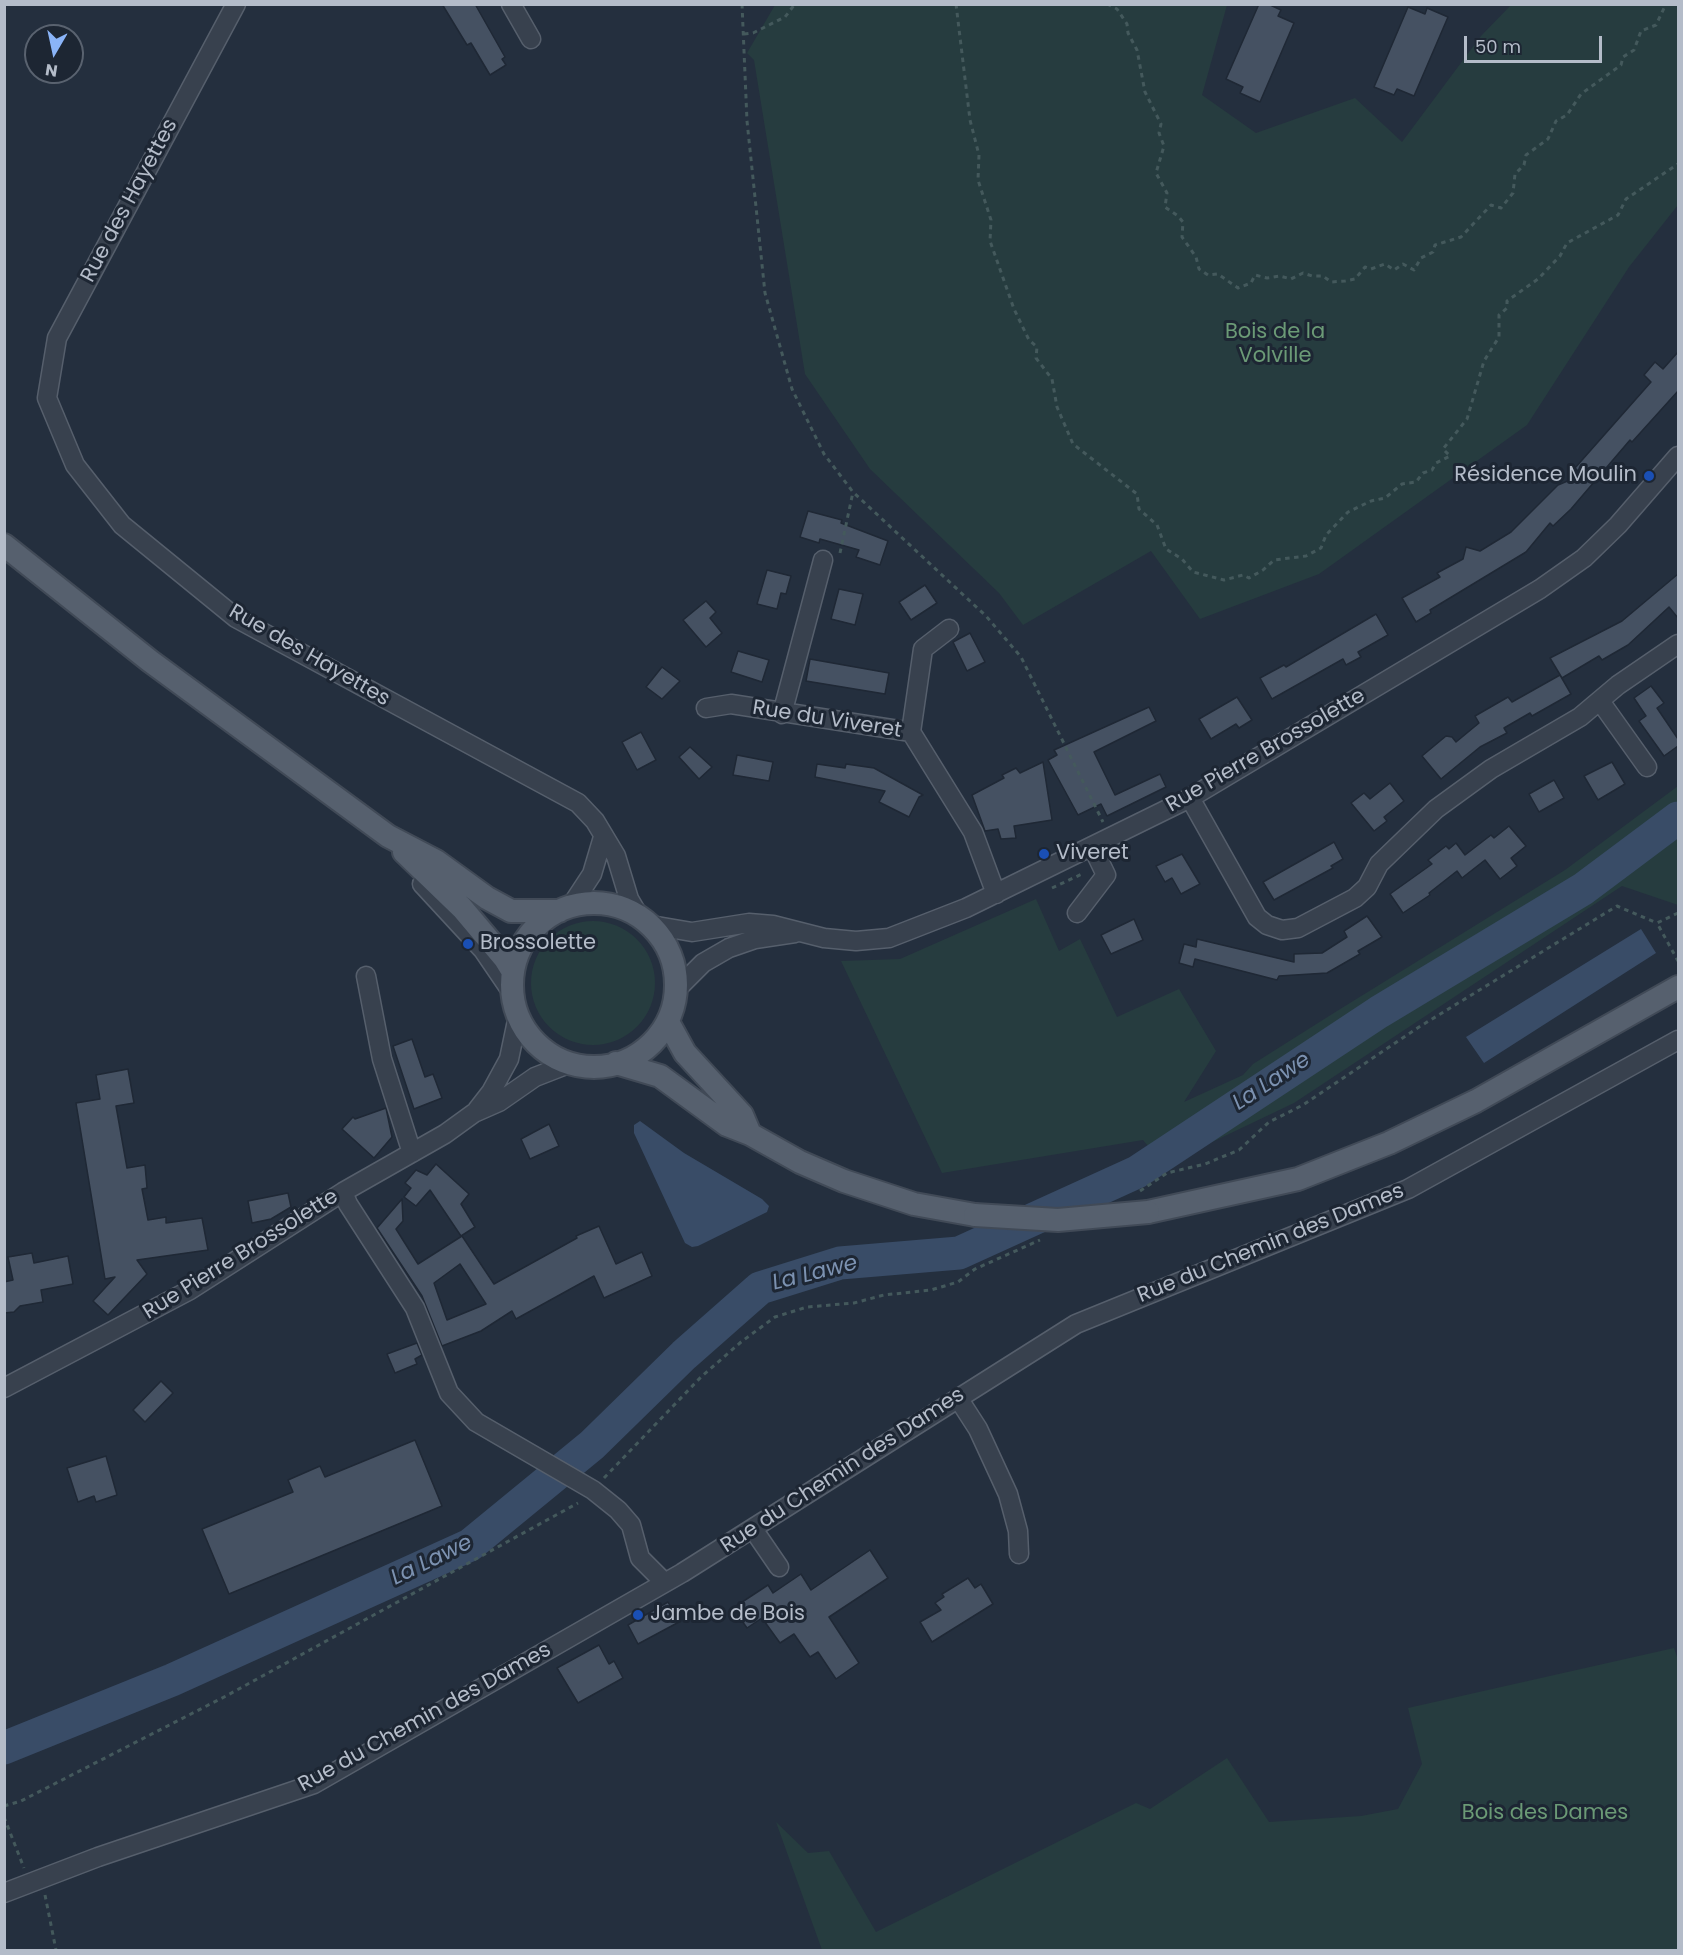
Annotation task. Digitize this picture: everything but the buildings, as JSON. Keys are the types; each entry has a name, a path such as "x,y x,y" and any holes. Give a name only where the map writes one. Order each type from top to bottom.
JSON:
{"main road":[{"path":"4,545 150,661 388,836 462,908 505,959 525,1029 545,1050 571,1063 593,1067 616,1064 646,1048 670,1017 676,990 676,975 668,948 645,920 606,903 511,911 488,898 436,861 388,836"},
{"path":"515,994 518,953 528,935 542,921 565,908"},
{"path":"616,1064 660,1076 727,1125 750,1134 785,1155 844,1181 914,1204 975,1215 1058,1220 1144,1202 1298,1179 1389,1143 1476,1101 1678,987"},
{"path":"670,1017 685,1053 742,1115 750,1134"}],"street":[{"name":"Rue des Hayettes","path":"236,4 57,338 47,398 75,465 122,525 236,618 578,803 595,821 616,856 629,899 645,920"},
{"path":"511,4 531,39"},
{"name":"Rue Pierre Brossolette","path":"645,920 692,932 749,923 773,925 800,933 856,941 889,938 919,928 996,894 1190,798 1500,614 1584,558 1618,525 1678,456"},
{"path":"782,714 823,560"},
{"path":"911,732 923,649 949,629"},
{"path":"1190,798 1257,917 1267,925 1282,930 1298,928 1367,887 1379,864 1436,809 1491,769 1580,717 1618,685 1678,644"},
{"path":"1600,701 1647,767"},
{"name":"Rue du Viveret","path":"706,708 731,704 782,714 911,732 973,832 996,894"},
{"path":"565,908 592,874 603,837"},
{"path":"1077,913 1106,875 1092,846"},
{"name":"Rue Pierre Brossolette","path":"676,990 703,963 729,948 755,939 800,933"},
{"path":"366,976 382,1059 412,1153"},
{"name":"Rue Pierre Brossolette","path":"474,1113 491,1092 509,1059 515,994"},
{"path":"670,1017 690,1048 785,1155"},
{"name":"Rue du Chemin des Dames","path":"4,1893 314,1784 753,1529 1077,1324 1408,1189 1678,1040"},
{"name":"Rue Pierre Brossolette","path":"4,1388 190,1290 343,1192 412,1153 474,1113 499,1102 535,1077 571,1063"},
{"path":"343,1192 348,1204 415,1308 449,1393 476,1422 585,1486 618,1510 631,1526 640,1558 664,1582"},
{"path":"958,1398 978,1429 1008,1494 1018,1531 1019,1554"},
{"path":"753,1529 779,1567"}],"path":[{"path":"742,4 747,121 765,293 792,390 824,454 853,492 986,616 1021,657 1110,837"},
{"path":"744,34 753,33 785,17 795,4"},
{"path":"956,4 970,120 980,155 978,180 991,220 990,241 1014,309 1029,340 1037,347 1036,358 1052,379 1057,407 1073,444 1137,494 1139,509 1157,525 1166,549 1182,560 1193,572 1224,580 1243,575 1249,578 1274,560 1306,556 1321,548 1326,536 1348,512 1371,501 1385,498 1402,484 1416,482 1423,473 1432,470 1436,463 1450,456 1443,448 1467,419 1484,361 1499,337 1499,315 1508,308 1507,301 1538,279 1560,256 1567,243 1618,215 1626,199 1678,164"},
{"path":"1107,4 1117,9 1127,24 1128,33 1137,50 1145,92 1161,124 1159,133 1164,146 1156,173 1167,194 1165,207 1178,216 1182,222 1182,237 1196,257 1199,269 1208,275 1218,274 1238,288 1251,283 1255,275 1291,279 1303,273 1323,276 1331,282 1355,279 1365,267 1371,269 1385,264 1394,270 1403,264 1414,270 1421,258 1433,252 1435,245 1461,237 1491,205 1501,208 1513,192 1515,174 1524,165 1526,155 1548,139 1556,121 1567,115 1581,94 1621,65 1623,57 1634,50 1641,31 1656,25 1666,4"},
{"path":"823,560 838,564 853,492"},
{"path":"1144,1202 1167,1173 1205,1164 1239,1150 1269,1122 1303,1105 1419,1027 1617,906 1657,923 1678,961"},
{"path":"1657,923 1678,913"},
{"path":"4,1806 21,1801 226,1696 589,1497 585,1486 701,1377 741,1342 775,1317 807,1307 854,1303 884,1295 931,1290 958,1282 975,1269 1044,1238"},
{"path":"4,1817 36,1881 56,1950"}],"green space":[{"name":"Bois de la Volville","path":"775,5 1227,5 1202,95 1256,133 1355,98 1402,142 1481,36 1511,5 1678,5 1678,205 1629,267 1527,425 1319,574 1200,619 1151,551 1023,625 999,593 870,469 805,374 754,60 747,53"},
{"path":"1678,786 1678,905 1622,886 1294,1103 1164,1165 1143,1140 942,1173 841,961 900,959 1036,899 1059,951 1080,939 1117,1017 1179,989 1216,1051 1184,1102 1243,1075 1253,1064 1565,870"},
{"path":"593,921 617,926 637,939 650,959 655,983 650,1007 637,1027 617,1040 593,1045 569,1040 549,1027 536,1007 531,983 536,959 549,939 569,926"},
{"name":"Bois des Dames","path":"1674,1648 1678,1660 1678,1950 822,1950 776,1822 808,1853 829,1851 876,1932 1136,1803 1150,1809 1227,1758 1269,1822 1361,1816 1398,1809 1422,1764 1408,1708"}],"water":[{"path":"1641,929 1656,953 1484,1063 1466,1037"},
{"path":"640,1121 684,1153 762,1199 769,1206 767,1212 698,1246 692,1247 685,1243 634,1133 634,1125"}],"waterway":[{"name":"La Lawe","path":"4,1748 172,1680 470,1545 592,1445 684,1355 760,1288 840,1263 959,1253 1137,1172 1379,1012 1583,889 1678,818"}],"place":[{"name":"Résidence Moulin","path":"1649,476"},
{"name":"Viveret","path":"1044,854"},
{"name":"Brossolette","path":"468,944"},
{"name":"Jambe de Bois","path":"638,1615"}]}
